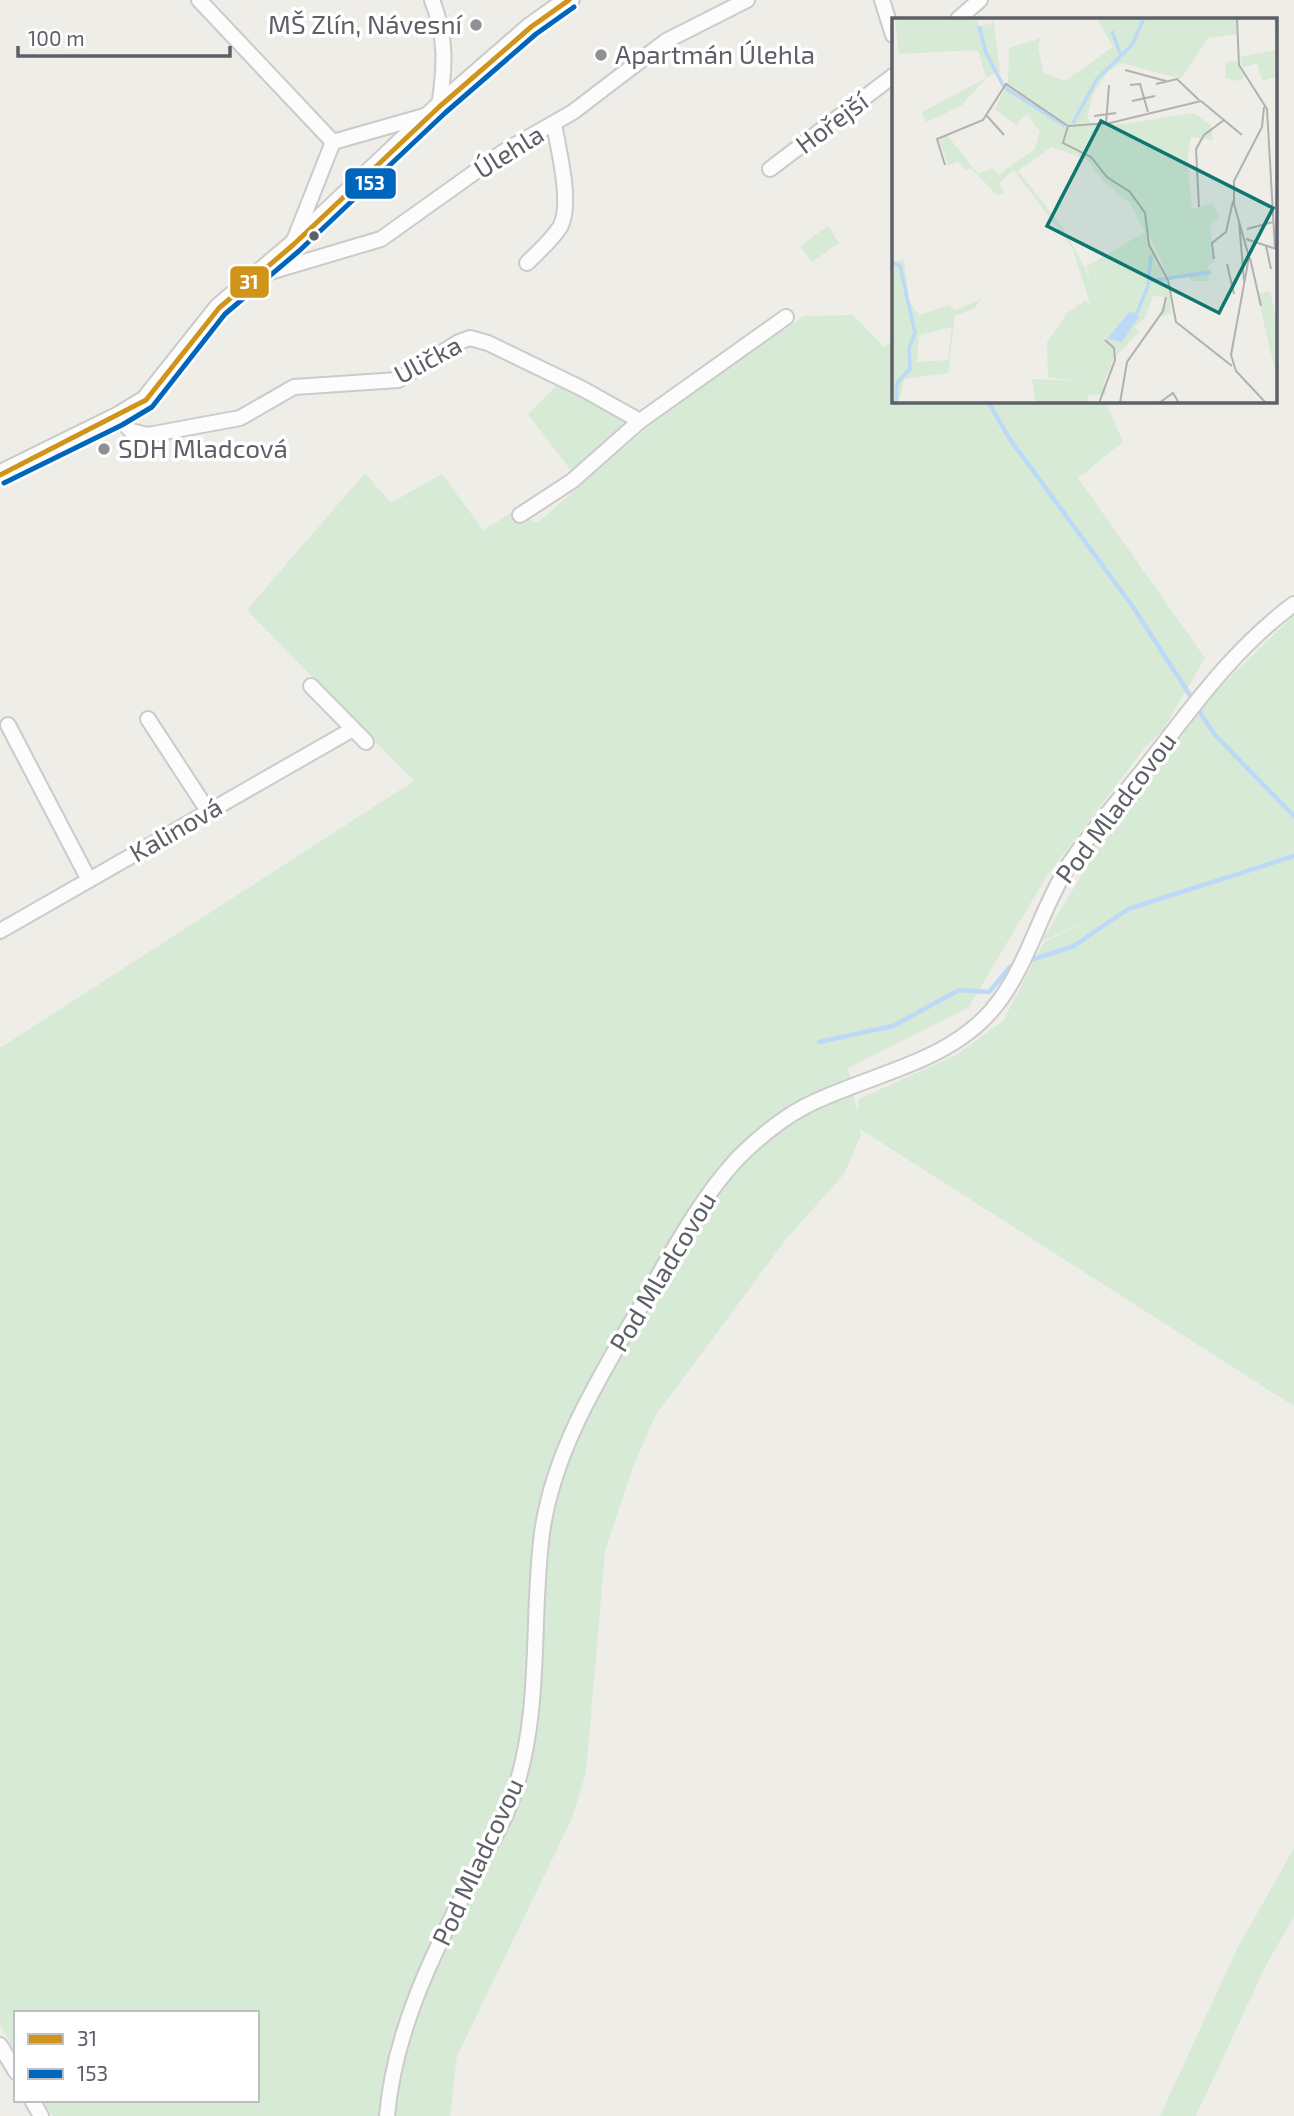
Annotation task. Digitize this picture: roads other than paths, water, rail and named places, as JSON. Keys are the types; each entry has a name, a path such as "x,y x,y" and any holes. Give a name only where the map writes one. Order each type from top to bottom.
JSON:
{"street":[{"path":"198,0 333,142"},
{"path":"432,0 440,20 445,52 436,110"},
{"path":"0,475 118,417 151,395 203,324 293,245 436,110 531,27 569,0"},
{"name":"Úlehla","path":"257,276 381,239 503,152 554,124 666,41 747,0"},
{"path":"882,0 892,32"},
{"path":"959,18 980,0"},
{"name":"Hořejší","path":"770,169 892,77"},
{"path":"333,142 436,110"},
{"path":"527,263 560,227 563,219 565,200 554,124"},
{"path":"293,245 333,142"},
{"path":"520,516 572,481 640,421 786,317"},
{"name":"Ulička","path":"118,417 131,431 148,435 240,418 294,387 398,380 470,338 488,343 583,389 640,421"},
{"name":"Pod Mladcovou","path":"387,2116 389,2092 406,2023 455,1910 513,1798 522,1767 530,1719 536,1588 542,1530 555,1475 584,1404 686,1226 723,1176 754,1143 806,1107 887,1074 960,1037 994,1008 1010,982 1070,863 1204,691 1245,645 1294,604"},
{"path":"311,686 366,741"},
{"path":"148,719 208,811"},
{"path":"8,725 89,880"},
{"name":"Kalinová","path":"0,932 353,729"},
{"path":"0,2046 14,2069"}],"waterway":[{"path":"989,402 1009,438 1133,607 1193,700"},
{"path":"1197,708 1215,735 1294,816"},
{"path":"1028,961 1074,946 1128,909 1294,856"},
{"path":"819,1042 893,1026 959,990 989,992 1010,967 1016,965"}],"place":[{"name":"MŠ Zlín, Návesní","path":"476,25"},
{"name":"Apartmán Úlehla","path":"601,55"},
{"name":"SDH Mladcová","path":"104,449"}]}
